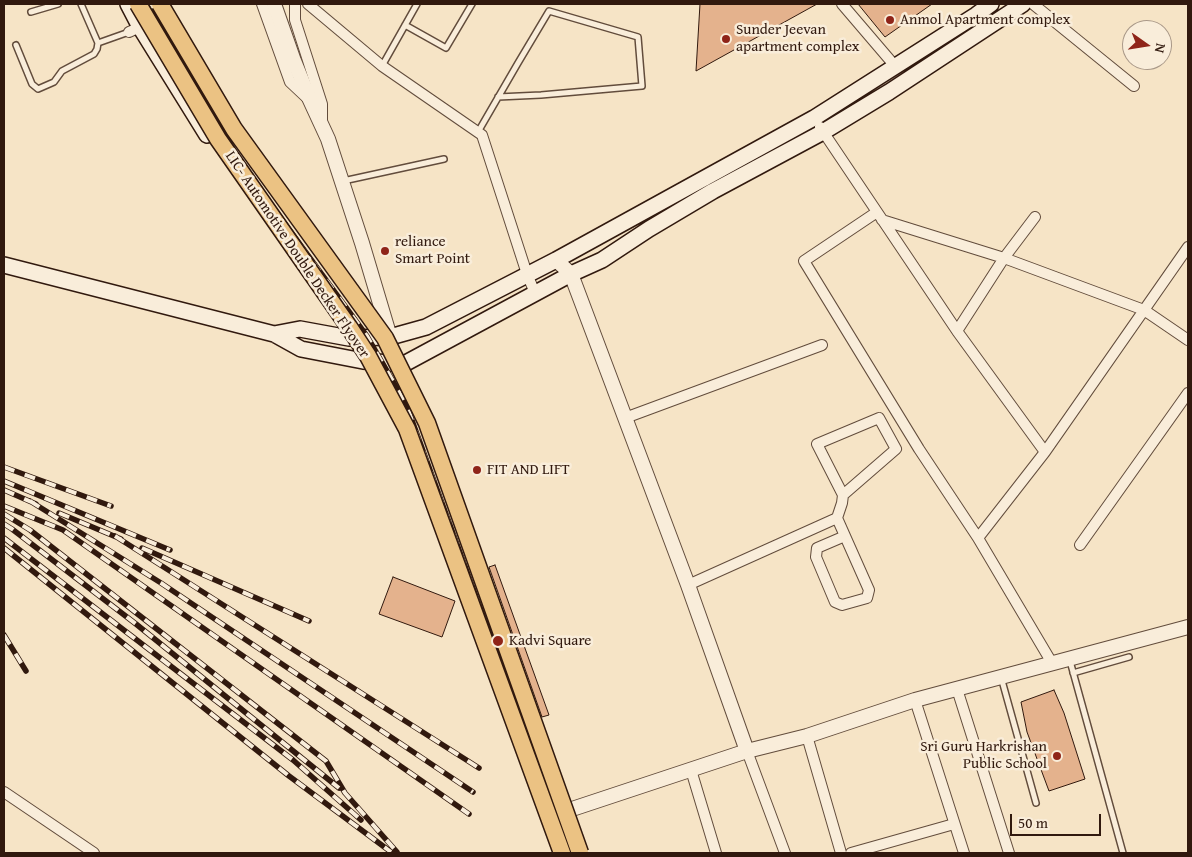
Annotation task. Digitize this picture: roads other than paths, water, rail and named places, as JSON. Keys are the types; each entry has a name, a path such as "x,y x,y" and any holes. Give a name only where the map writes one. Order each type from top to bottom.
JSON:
{"main road":[{"path":"128,4 134,30 349,338 402,432 554,853"},
{"name":"LIC- Automotive Double Decker Flyover","path":"138,4 218,139 368,356 407,429 562,853"},
{"name":"LIC- Automotive Double Decker Flyover","path":"160,4 234,129 385,338 427,423 580,853"},
{"path":"166,4 239,126 390,337 434,422 586,853"},
{"path":"274,334 300,329 349,338 390,337 426,327 556,260 814,118 991,4"},
{"path":"4,266 274,334 301,349 363,361 404,364 570,274 602,260 649,229 713,191 823,132 889,92 1023,4"}],"street":[{"path":"262,4 290,82 310,100"},
{"path":"274,4 294,61 328,139 343,181 390,337"},
{"path":"295,4 294,20 322,104 322,126"},
{"path":"308,4 382,66 482,135 527,274 535,293"},
{"path":"842,4 895,66"},
{"path":"1033,4 1134,86"},
{"path":"814,118 957,331 1045,452"},
{"path":"1052,663 978,538 919,449 804,261 879,216 1004,258 1144,310 1188,340"},
{"path":"957,331 1004,258 1035,217"},
{"path":"978,538 1045,452 1188,247"},
{"path":"556,260 570,274 688,584 784,853"},
{"path":"625,418 822,344"},
{"path":"1080,545 1188,393"},
{"path":"843,495 896,449 879,418 818,444 843,495 837,518 845,536 869,590 867,598 842,606 835,602 816,557 816,551 817,548 845,536"},
{"path":"688,584 837,518"},
{"path":"542,820 747,751 807,736 915,700 1188,627"},
{"path":"957,689 1009,853"},
{"path":"915,700 964,853"},
{"path":"807,736 841,853"},
{"path":"691,770 716,853"},
{"path":"4,792 94,853"},
{"path":"851,853 954,824"}],"lane":[{"path":"31,12 58,4"},
{"path":"16,45 32,84 38,89 54,82 62,70 94,54 97,49 98,43 81,4"},
{"path":"382,66 417,4"},
{"path":"405,25 446,48 472,4"},
{"path":"478,132 498,97 549,11 638,36 642,86 498,97"},
{"path":"98,43 134,30"},
{"path":"343,181 444,159"},
{"path":"1073,673 1129,657"},
{"path":"1069,658 1123,853"},
{"path":"1001,677 1036,803"}],"railway":[{"path":"146,4 198,96 248,173 367,336 406,404 569,853"},
{"path":"4,467 111,506"},
{"path":"4,481 170,550"},
{"path":"4,490 36,504"},
{"path":"30,501 161,583 473,792"},
{"path":"4,506 63,530 469,814"},
{"path":"59,513 121,539"},
{"path":"4,514 30,530 326,761 345,793 397,852"},
{"path":"4,524 136,624 339,788"},
{"path":"115,536 479,768"},
{"path":"4,538 293,760 361,820"},
{"path":"4,548 289,776 391,852"},
{"path":"142,548 309,621"},
{"path":"4,635 26,671"}],"place":[{"name":"Anmol Apartment complex","path":"890,20"},
{"name":"Sunder Jeevan apartment complex","path":"726,39"},
{"name":"reliance Smart Point","path":"385,251"},
{"name":"FIT AND LIFT","path":"477,470"},
{"name":"Kadvi Square","path":"498,641"},
{"name":"Sri Guru Harkrishan Public School","path":"1057,756"}]}
